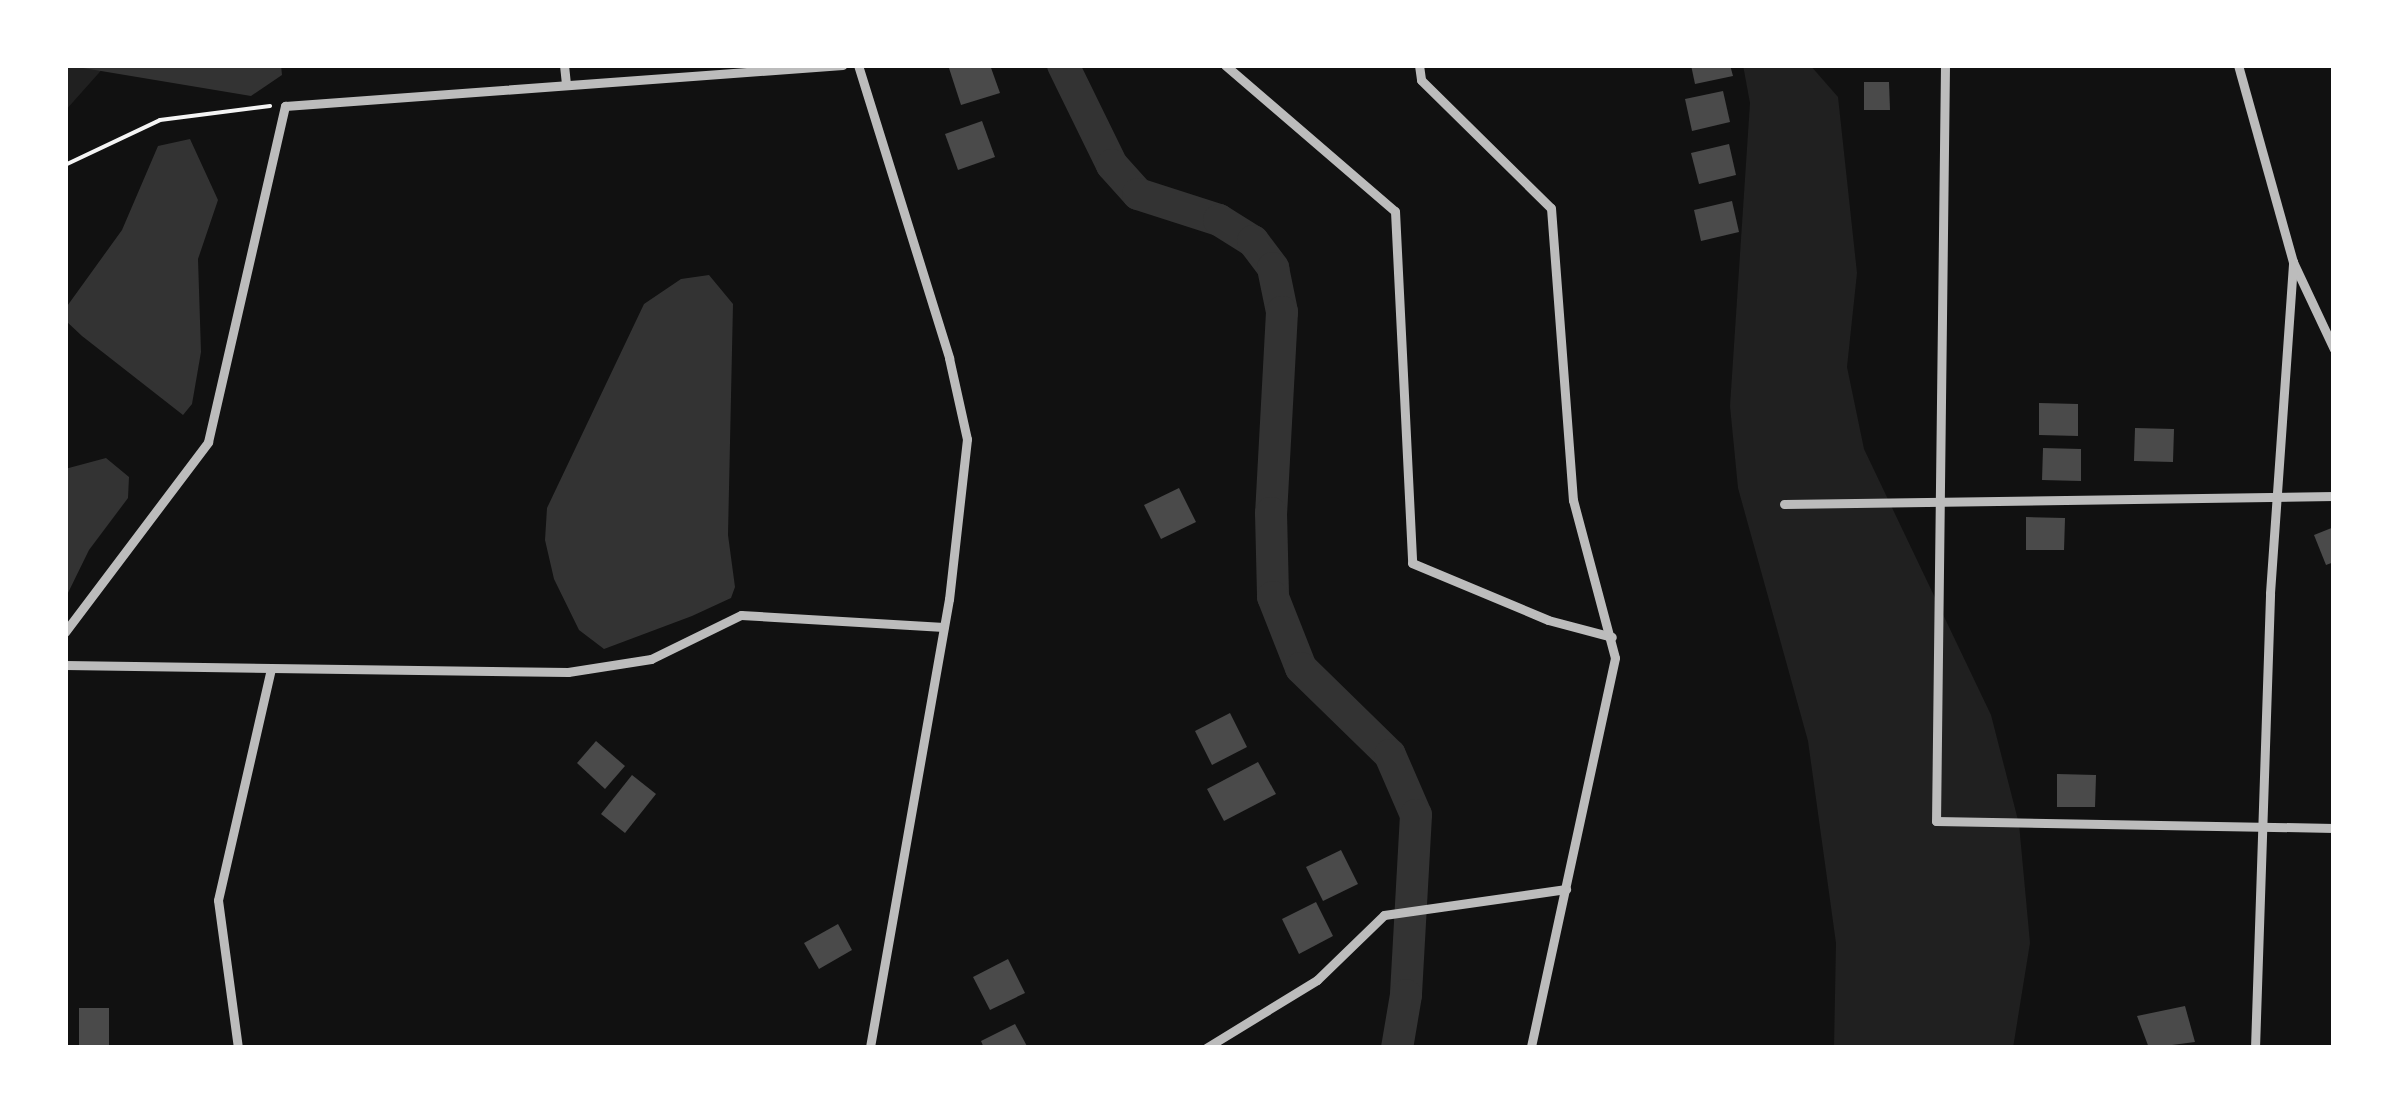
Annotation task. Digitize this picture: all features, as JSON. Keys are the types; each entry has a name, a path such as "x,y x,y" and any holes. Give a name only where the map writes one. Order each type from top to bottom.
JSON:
{"street":[{"path":"564,65 566,84"},
{"path":"65,632 208,442 284,106 842,65"},
{"path":"858,65 950,358 967,439 944,627 870,1048"},
{"path":"1225,65 1395,211 1412,563 1548,620 1612,637"},
{"path":"1420,65 1421,80 1551,208 1573,500 1612,637 1606,709 1531,1048"},
{"path":"1945,65 1936,821 2259,830 2334,828"},
{"path":"2238,65 2293,262 2334,349"},
{"path":"2255,1048 2259,830 2293,262"},
{"path":"1784,504 1941,498 2334,496"},
{"path":"65,665 621,668 705,637 741,615 768,612 944,627"},
{"path":"238,1048 218,900 271,669"},
{"path":"1206,1048 1317,980 1384,915 1566,889"}],"path":[{"path":"65,166 160,120 284,106"}],"shaded area":[{"path":"65,65 106,65 65,111"},
{"path":"65,65 281,65 282,75 251,96"},
{"path":"1743,65 1810,65 1838,97 1857,273 1847,367 1864,449 1991,715 2019,824 2030,943 2013,1048 1834,1048 1836,943 1808,741 1738,488 1730,406 1750,103"},
{"path":"190,139 218,200 198,259 201,352 192,404 183,415 82,336 66,321 65,309 122,230 158,146"},
{"path":"709,275 733,304 728,535 735,587 731,598 604,649 579,630 554,579 545,540 547,508 644,304 681,279"},
{"path":"106,458 129,477 128,498 89,550 65,599 65,469"}],"building":[{"path":"948,65 990,65 1000,93 961,105"},
{"path":"1691,65 1730,65 1733,76 1695,84"},
{"path":"1864,82 1889,82 1890,110 1864,110"},
{"path":"1723,91 1730,122 1692,131 1685,99"},
{"path":"982,121 995,157 958,170 945,134"},
{"path":"1729,144 1736,175 1699,184 1691,153"},
{"path":"1732,201 1739,232 1701,241 1694,210"},
{"path":"2039,403 2078,404 2078,436 2039,435"},
{"path":"2135,428 2174,429 2173,462 2134,461"},
{"path":"2043,448 2081,449 2081,481 2042,480"},
{"path":"1179,488 1196,522 1161,539 1144,505"},
{"path":"2026,517 2065,518 2064,550 2026,550"},
{"path":"2334,527 2334,562 2326,565 2314,535"},
{"path":"1230,713 1247,747 1212,765 1195,731"},
{"path":"596,741 625,766 605,789 577,763"},
{"path":"1258,762 1276,794 1224,821 1207,789"},
{"path":"2057,774 2096,775 2095,807 2057,807"},
{"path":"632,775 656,794 625,833 601,814"},
{"path":"1341,850 1358,884 1323,901 1306,867"},
{"path":"1316,902 1333,936 1299,954 1282,919"},
{"path":"838,924 852,950 819,969 804,943"},
{"path":"1008,959 1025,993 990,1010 973,977"},
{"path":"2185,1006 2195,1042 2149,1048 2137,1016"},
{"path":"79,1008 109,1008 109,1046 79,1046"},
{"path":"1015,1024 1028,1048 984,1048 981,1041"}],"waterway":[{"path":"1063,65 1112,165 1138,194 1219,220 1253,241 1273,268 1282,312 1271,513 1273,597 1301,668 1390,755 1416,815 1406,995 1397,1048"}]}
